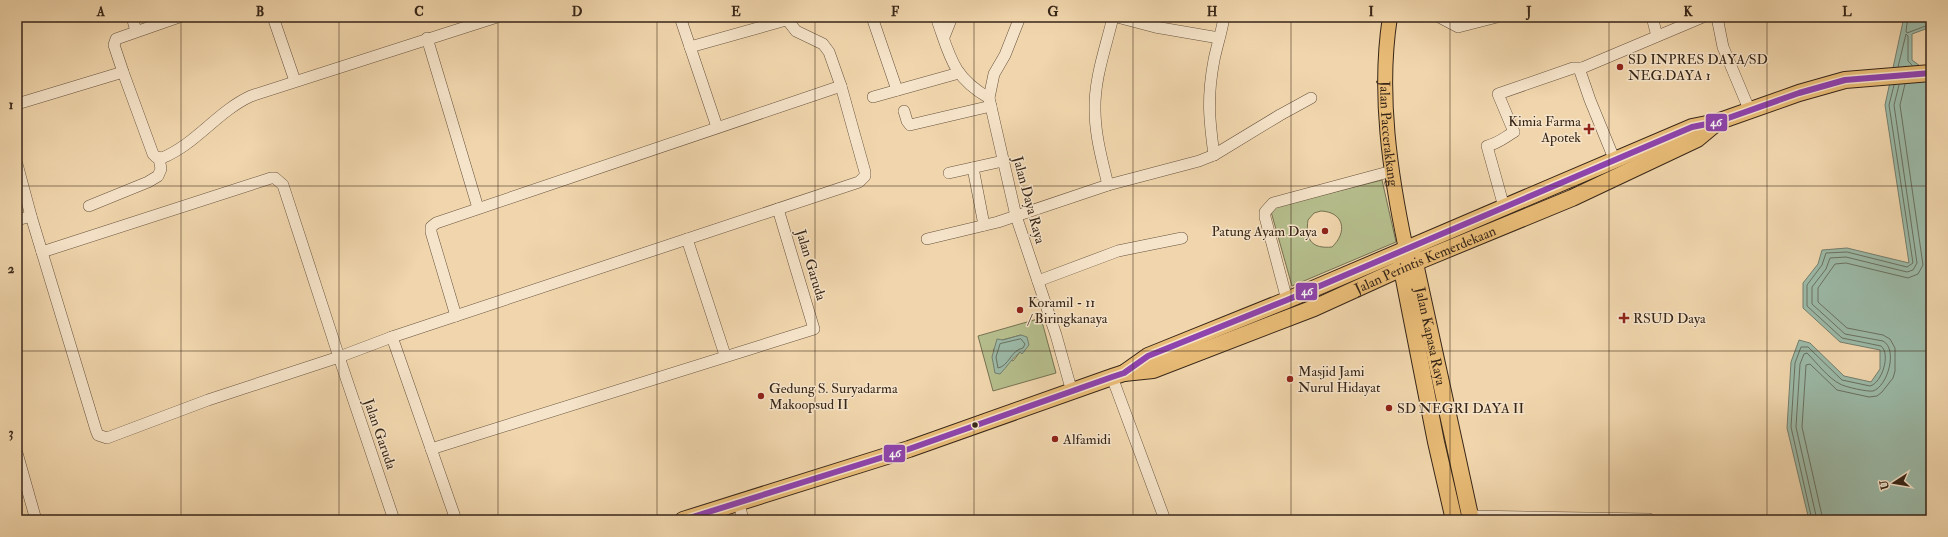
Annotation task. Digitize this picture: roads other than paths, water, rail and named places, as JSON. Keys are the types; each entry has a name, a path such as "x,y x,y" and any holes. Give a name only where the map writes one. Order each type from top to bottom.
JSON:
{"highway":[{"name":"Jalan Perintis Kemerdekaan","path":"683,520 908,449 1118,375 1148,356 1287,300 1692,127 1717,122 1749,109 1799,92 1845,80 1931,73"},
{"name":"Jalan Perintis Kemerdekaan","path":"1118,375 1153,370 1314,308 1409,266 1572,198 1697,139 1717,122"},
{"path":"1564,182 1572,198"},
{"name":"Jalan Kapasa Raya","path":"1405,249 1453,438 1470,518"},
{"name":"Jalan Kapasa Raya","path":"1409,266 1436,442 1454,520"},
{"path":"1436,442 1453,438"}],"main road":[{"name":"Jalan Paccerakkang","path":"1390,17 1385,85 1387,131 1405,249"}],"street":[{"path":"132,17 136,31"},
{"path":"159,158 153,154 114,43 118,37 179,17"},
{"path":"273,17 295,81"},
{"path":"159,158 189,142 243,99 427,38 497,17"},
{"path":"680,17 718,127"},
{"path":"872,17 897,90"},
{"path":"936,17 949,53 959,73 968,84 990,102"},
{"path":"944,37 952,17"},
{"name":"Jalan Daya Raya","path":"1020,17 1005,55 994,74 990,102 1016,216 1072,392"},
{"path":"1108,185 1096,129 1095,109 1101,67 1113,17"},
{"path":"1117,17 1156,27 1219,38"},
{"path":"1214,155 1209,122 1208,101 1224,17"},
{"path":"1439,17 1458,27 1497,17"},
{"path":"1652,17 1657,36"},
{"path":"1504,207 1488,146 1500,142 1514,132 1498,94 1573,68 1582,68 1703,17"},
{"path":"1717,17 1723,47 1749,109"},
{"path":"17,164 31,216 96,430 98,435 107,438 208,400 339,357 392,337 855,184 865,176 841,86 829,52 823,44 796,31 785,18 690,47"},
{"path":"427,38 478,208"},
{"path":"1582,68 1580,74 1581,79 1615,161"},
{"path":"17,104 123,72"},
{"path":"873,97 959,73"},
{"path":"456,316 431,229 436,223 841,86"},
{"path":"927,239 1016,216 1108,185 1158,173 1214,155 1311,98"},
{"path":"904,111 907,122 910,125 990,102"},
{"path":"89,206 148,182 158,176 160,168 159,158"},
{"path":"949,173 1003,161"},
{"path":"973,168 984,225"},
{"path":"1287,300 1266,224 1265,212 1268,207 1273,203 1392,171"},
{"name":"Jalan Garuda","path":"42,252 270,178 275,178 283,185 394,520"},
{"name":"Jalan Garuda","path":"725,355 814,329 778,209"},
{"path":"17,220 31,216"},
{"path":"1038,282 1118,251 1182,238"},
{"path":"431,449 725,355 687,239"},
{"path":"392,337 456,520"},
{"path":"1118,375 1165,520"},
{"path":"17,453 36,520"},
{"path":"17,481 28,520"},
{"path":"739,502 743,520"},
{"path":"1470,518 1649,519"}],"water":[{"path":"1904,17 1931,17 1931,27 1912,34 1912,60 1931,74 1931,520 1809,520 1787,428 1791,362 1799,340 1810,343 1844,376 1871,382 1880,369 1880,350 1840,342 1803,308 1803,283 1818,264 1822,250 1847,248 1909,263 1885,105"},
{"path":"1021,335 1027,337 1029,345 1022,354 1020,352 1014,357 1000,374 995,373 992,357 997,339 1003,340"}],"place":[{"name":"SD INPRES DAYA/SD NEG.DAYA 1","path":"1620,67"},
{"name":"Kimia Farma Apotek","path":"1589,129"},
{"name":"Patung Ayam Daya","path":"1325,231"},
{"name":"Koramil - 11 / Biringkanaya","path":"1020,310"},
{"name":"RSUD Daya","path":"1624,318"},
{"name":"Masjid Jami Nurul Hidayat","path":"1290,379"},
{"name":"Gedung S. Suryadarma Makoopsud II","path":"761,396"},
{"name":"SD NEGRI DAYA II","path":"1389,408"},
{"name":"Alfamidi","path":"1055,439"}]}
